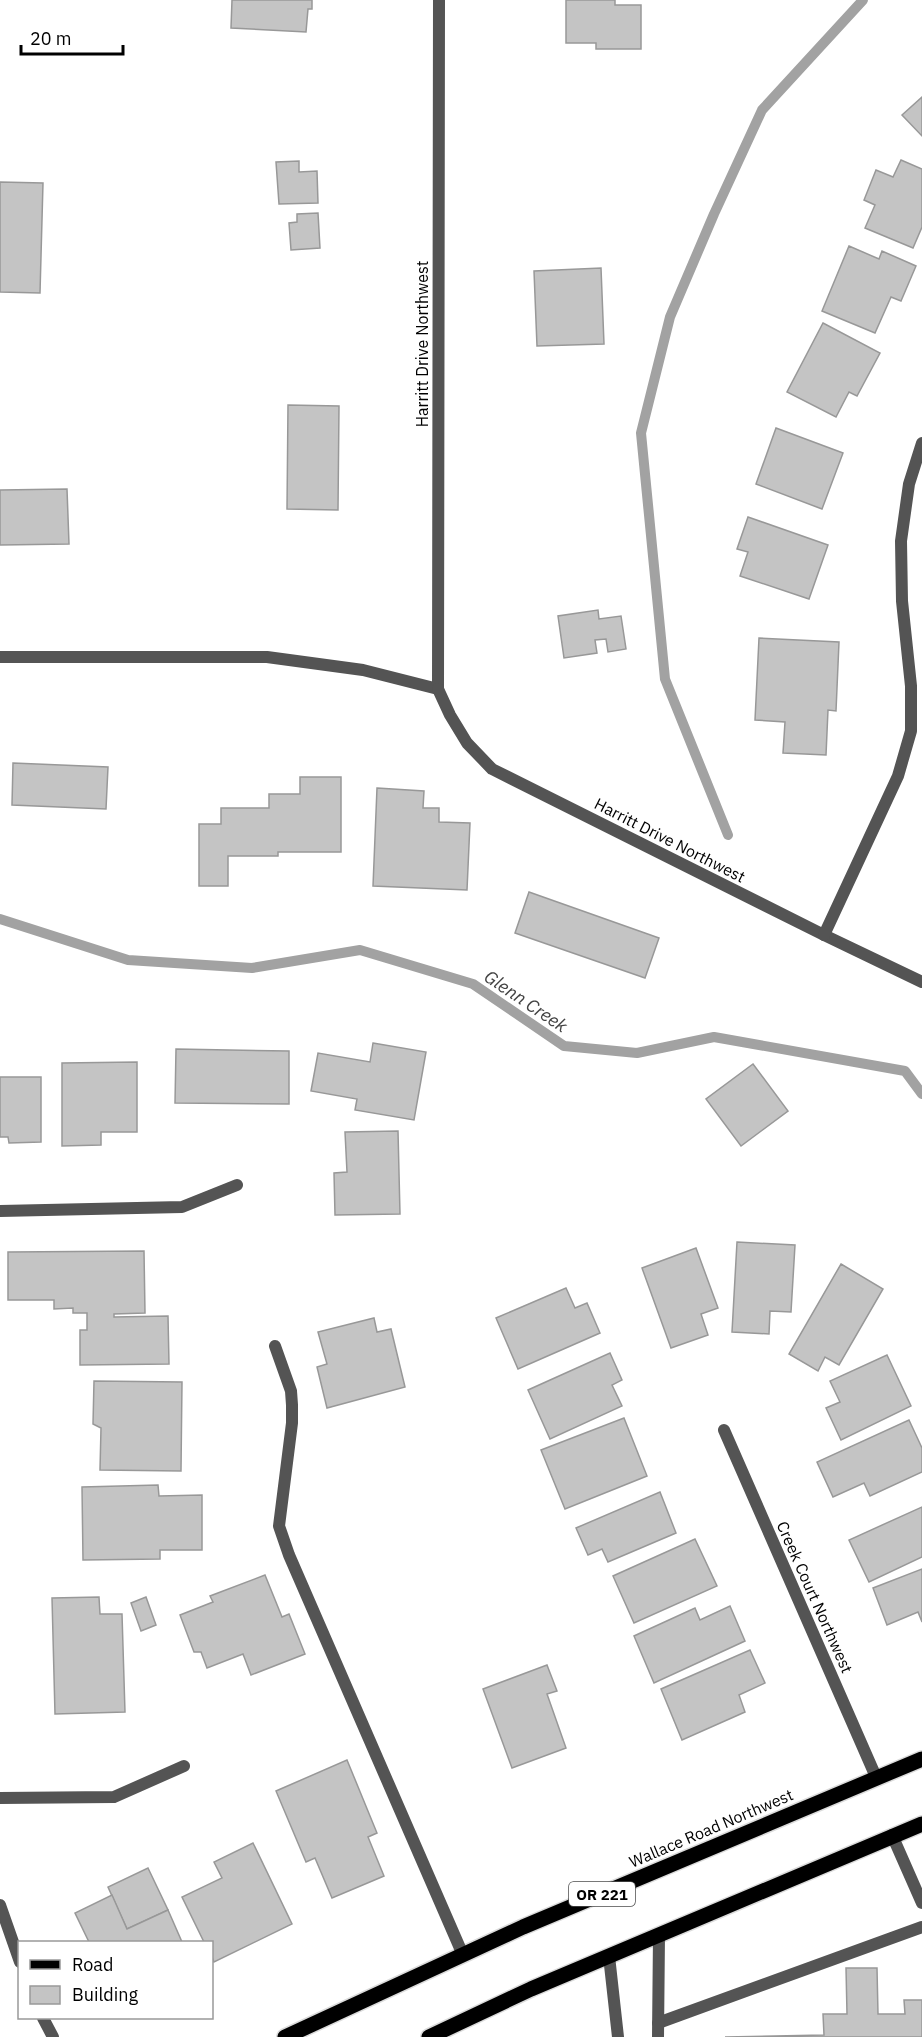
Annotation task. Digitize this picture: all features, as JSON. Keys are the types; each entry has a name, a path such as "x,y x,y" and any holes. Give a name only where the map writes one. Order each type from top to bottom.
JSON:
{"main road":[{"name":"Wallace Road Northwest","path":"285,2037 523,1927 922,1759"},
{"path":"429,2037 531,1989 922,1824"}],"street":[{"name":"Harritt Drive Northwest","path":"440,0 438,689 450,715 467,742 492,769 922,982"},
{"path":"824,935 898,776 911,731 911,686 902,601 901,541 909,484 922,443"},
{"path":"0,657 267,657 363,670 438,689"},
{"path":"0,1211 182,1207 237,1185"},
{"path":"275,1346 291,1391 292,1405 292,1423 279,1526 289,1555 463,1955"},
{"name":"Creek Court Northwest","path":"724,1430 876,1777"},
{"path":"0,1798 114,1797 184,1767"},
{"path":"892,1836 922,1903"},
{"path":"0,1905 18,1956"},
{"path":"658,2023 922,1926"},
{"path":"658,2037 659,1935"},
{"path":"609,1956 618,2037"},
{"path":"44,2019 53,2037"}],"building":[{"path":"232,0 312,0 312,9 308,9 306,32 231,28"},
{"path":"566,0 615,0 615,5 641,5 641,49 596,49 596,43 566,43"},
{"path":"922,97 922,136 902,115"},
{"path":"901,160 922,169 922,227 913,248 865,228 875,205 864,200 876,170 893,177"},
{"path":"299,161 299,172 317,171 318,203 279,204 276,162"},
{"path":"0,182 43,183 40,293 0,292"},
{"path":"318,213 320,248 291,250 289,223 297,222 297,214"},
{"path":"849,246 879,259 882,251 916,266 901,301 891,297 875,333 822,311"},
{"path":"601,268 604,344 537,346 534,271"},
{"path":"823,323 880,353 857,396 849,392 836,417 787,392"},
{"path":"288,405 339,406 338,510 287,509"},
{"path":"776,428 843,453 822,509 756,484"},
{"path":"67,489 69,544 0,545 0,490"},
{"path":"748,517 828,545 809,599 740,576 748,552 737,549"},
{"path":"598,610 599,619 621,616 626,649 608,652 606,639 595,640 597,653 564,658 558,616"},
{"path":"759,638 839,642 836,711 828,710 826,755 783,753 785,722 755,720"},
{"path":"13,763 108,767 106,809 12,805"},
{"path":"300,777 341,777 341,852 278,852 278,856 228,856 228,886 199,886 199,824 221,824 221,808 269,808 269,794 300,794"},
{"path":"377,788 424,791 423,808 439,808 439,822 470,823 467,890 373,886"},
{"path":"529,892 659,938 645,978 515,933"},
{"path":"373,1043 426,1052 414,1120 355,1110 357,1099 311,1091 318,1053 370,1062"},
{"path":"176,1049 289,1051 289,1104 175,1103"},
{"path":"137,1062 137,1132 101,1132 101,1145 62,1146 62,1063"},
{"path":"753,1064 788,1111 741,1146 706,1099"},
{"path":"0,1077 41,1077 41,1142 9,1143 8,1137 0,1137"},
{"path":"398,1131 400,1214 335,1215 334,1173 347,1172 345,1132"},
{"path":"737,1242 795,1245 791,1312 770,1311 769,1334 732,1332"},
{"path":"696,1248 718,1308 701,1314 708,1335 671,1348 642,1268"},
{"path":"144,1251 145,1313 114,1314 114,1317 168,1316 169,1364 80,1365 80,1330 87,1330 87,1313 73,1313 73,1308 54,1309 54,1300 8,1300 8,1252"},
{"path":"841,1264 883,1289 839,1365 825,1357 818,1371 789,1354"},
{"path":"566,1288 575,1308 587,1303 600,1333 518,1369 496,1318"},
{"path":"374,1318 377,1332 391,1329 405,1387 327,1408 317,1367 327,1364 318,1332"},
{"path":"610,1353 622,1380 612,1385 622,1406 550,1439 528,1390"},
{"path":"887,1355 911,1406 841,1440 826,1408 840,1402 830,1381"},
{"path":"94,1381 182,1382 181,1471 100,1470 101,1428 93,1424"},
{"path":"624,1418 647,1476 565,1509 541,1450"},
{"path":"909,1420 922,1448 922,1472 870,1496 864,1483 833,1497 817,1462"},
{"path":"158,1485 159,1496 202,1495 202,1550 160,1550 160,1559 83,1560 82,1487"},
{"path":"660,1492 676,1533 608,1562 602,1549 588,1555 576,1528"},
{"path":"922,1507 922,1557 869,1582 849,1540"},
{"path":"695,1539 717,1586 634,1623 613,1576"},
{"path":"922,1569 922,1622 918,1612 887,1625 873,1588"},
{"path":"265,1575 282,1617 289,1614 305,1654 251,1675 243,1654 207,1668 201,1652 194,1652 180,1615 213,1602 210,1596"},
{"path":"99,1597 100,1614 122,1614 125,1712 55,1714 52,1598"},
{"path":"146,1597 156,1625 141,1631 131,1603"},
{"path":"730,1606 745,1641 654,1683 634,1636 695,1608 700,1620"},
{"path":"750,1650 765,1683 739,1695 745,1712 682,1740 661,1689"},
{"path":"547,1665 557,1691 547,1694 566,1748 512,1768 483,1689"},
{"path":"347,1760 377,1833 368,1837 384,1876 332,1898 315,1858 306,1862 276,1791"},
{"path":"253,1843 292,1924 214,1962 213,1941 204,1941 182,1897 222,1878 214,1862"},
{"path":"148,1868 168,1910 127,1929 108,1887"},
{"path":"112,1895 127,1929 168,1910 182,1941 89,1941 75,1913"},
{"path":"846,1968 877,1968 878,2014 905,2014 904,2000 922,2000 922,2037 725,2037 824,2035 823,2014 847,2014"}],"waterway":[{"path":"728,835 665,679 641,433 670,317 762,110 863,0"},
{"name":"Glenn Creek","path":"0,919 128,960 252,968 360,950 473,984 564,1046 637,1053 714,1037 905,1071 922,1094"}]}
